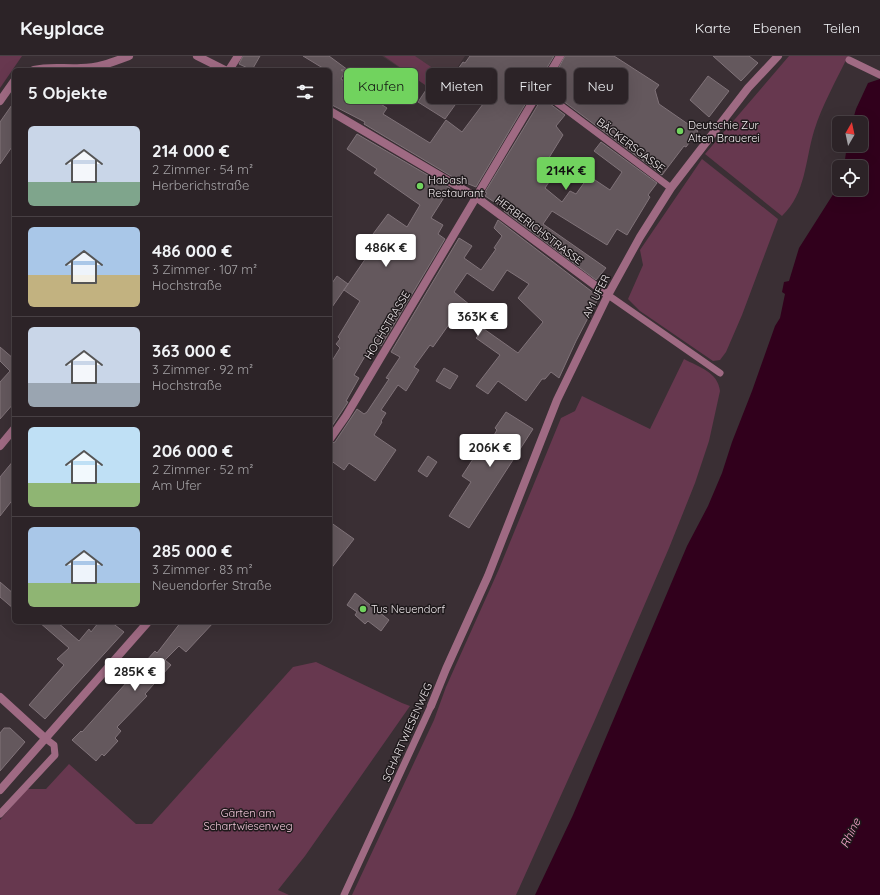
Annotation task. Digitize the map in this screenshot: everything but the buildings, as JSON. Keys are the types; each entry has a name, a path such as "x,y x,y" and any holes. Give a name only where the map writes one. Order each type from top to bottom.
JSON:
{"street":[{"path":"49,68 94,67 129,56"},
{"path":"197,56 221,68"},
{"path":"230,68 238,56"},
{"name":"HOCHSTRASSE","path":"553,68 560,56"},
{"name":"AM UFER","path":"488,576 557,400 608,295 640,237 671,188 748,88 778,56"},
{"path":"0,101 12,84"},
{"name":"HOCHSTRASSE","path":"332,436 346,416 532,104"},
{"name":"HERBERICHSTRASSE","path":"332,112 476,197 608,295"},
{"path":"0,446 12,431"},
{"name":"SCHARTWIESENWEG","path":"429,707 488,576"},
{"path":"0,790 146,624"},
{"path":"0,697 46,739"}],"lane":[{"path":"848,60 880,75"},
{"name":"BÄCKERSGASSE","path":"559,104 671,188"},
{"path":"608,295 720,373"},
{"name":"SCHARTWIESENWEG","path":"344,895 429,707"},
{"path":"0,814 55,755 54,745 46,739"}],"shaded area":[{"path":"382,56 465,56 457,68 426,68 426,86 418,80 418,68 400,68"}],"green space":[{"path":"0,56 22,56 14,68 12,68 12,71 0,88"},
{"path":"384,56 415,56 433,68 426,68 426,86 418,80 418,68 401,68"},
{"path":"789,56 848,56 817,121 804,176 796,197 782,216 705,154"},
{"path":"702,159 778,219 742,315 726,352 720,360 713,361 640,311 628,299 643,265 640,250"},
{"path":"684,359 707,371 716,379 718,384 720,391 709,441 695,483 669,548 594,722 516,895 352,895 434,720 446,687 499,569 561,418 575,411 582,396 650,429"},
{"name":"Gärten am Schartwiesenweg","path":"316,662 410,706 305,856 278,890 289,895 0,895 0,820 27,789 46,789 69,764 136,824 152,824 293,667"}],"water":[{"name":"Rhine","path":"880,79 880,895 535,895 573,815 687,546 708,506 722,473 775,326 780,318 785,294 782,292 784,282 789,281 799,248 832,196 868,196 868,160 845,160 846,152 868,152 868,116 854,116 868,83"}],"place":[{"name":"Deutschie Zur Alten Brauerei","path":"680,131"},
{"name":"Habash Restaurant","path":"420,186"},
{"name":"Tus Neuendorf","path":"363,609"}]}
